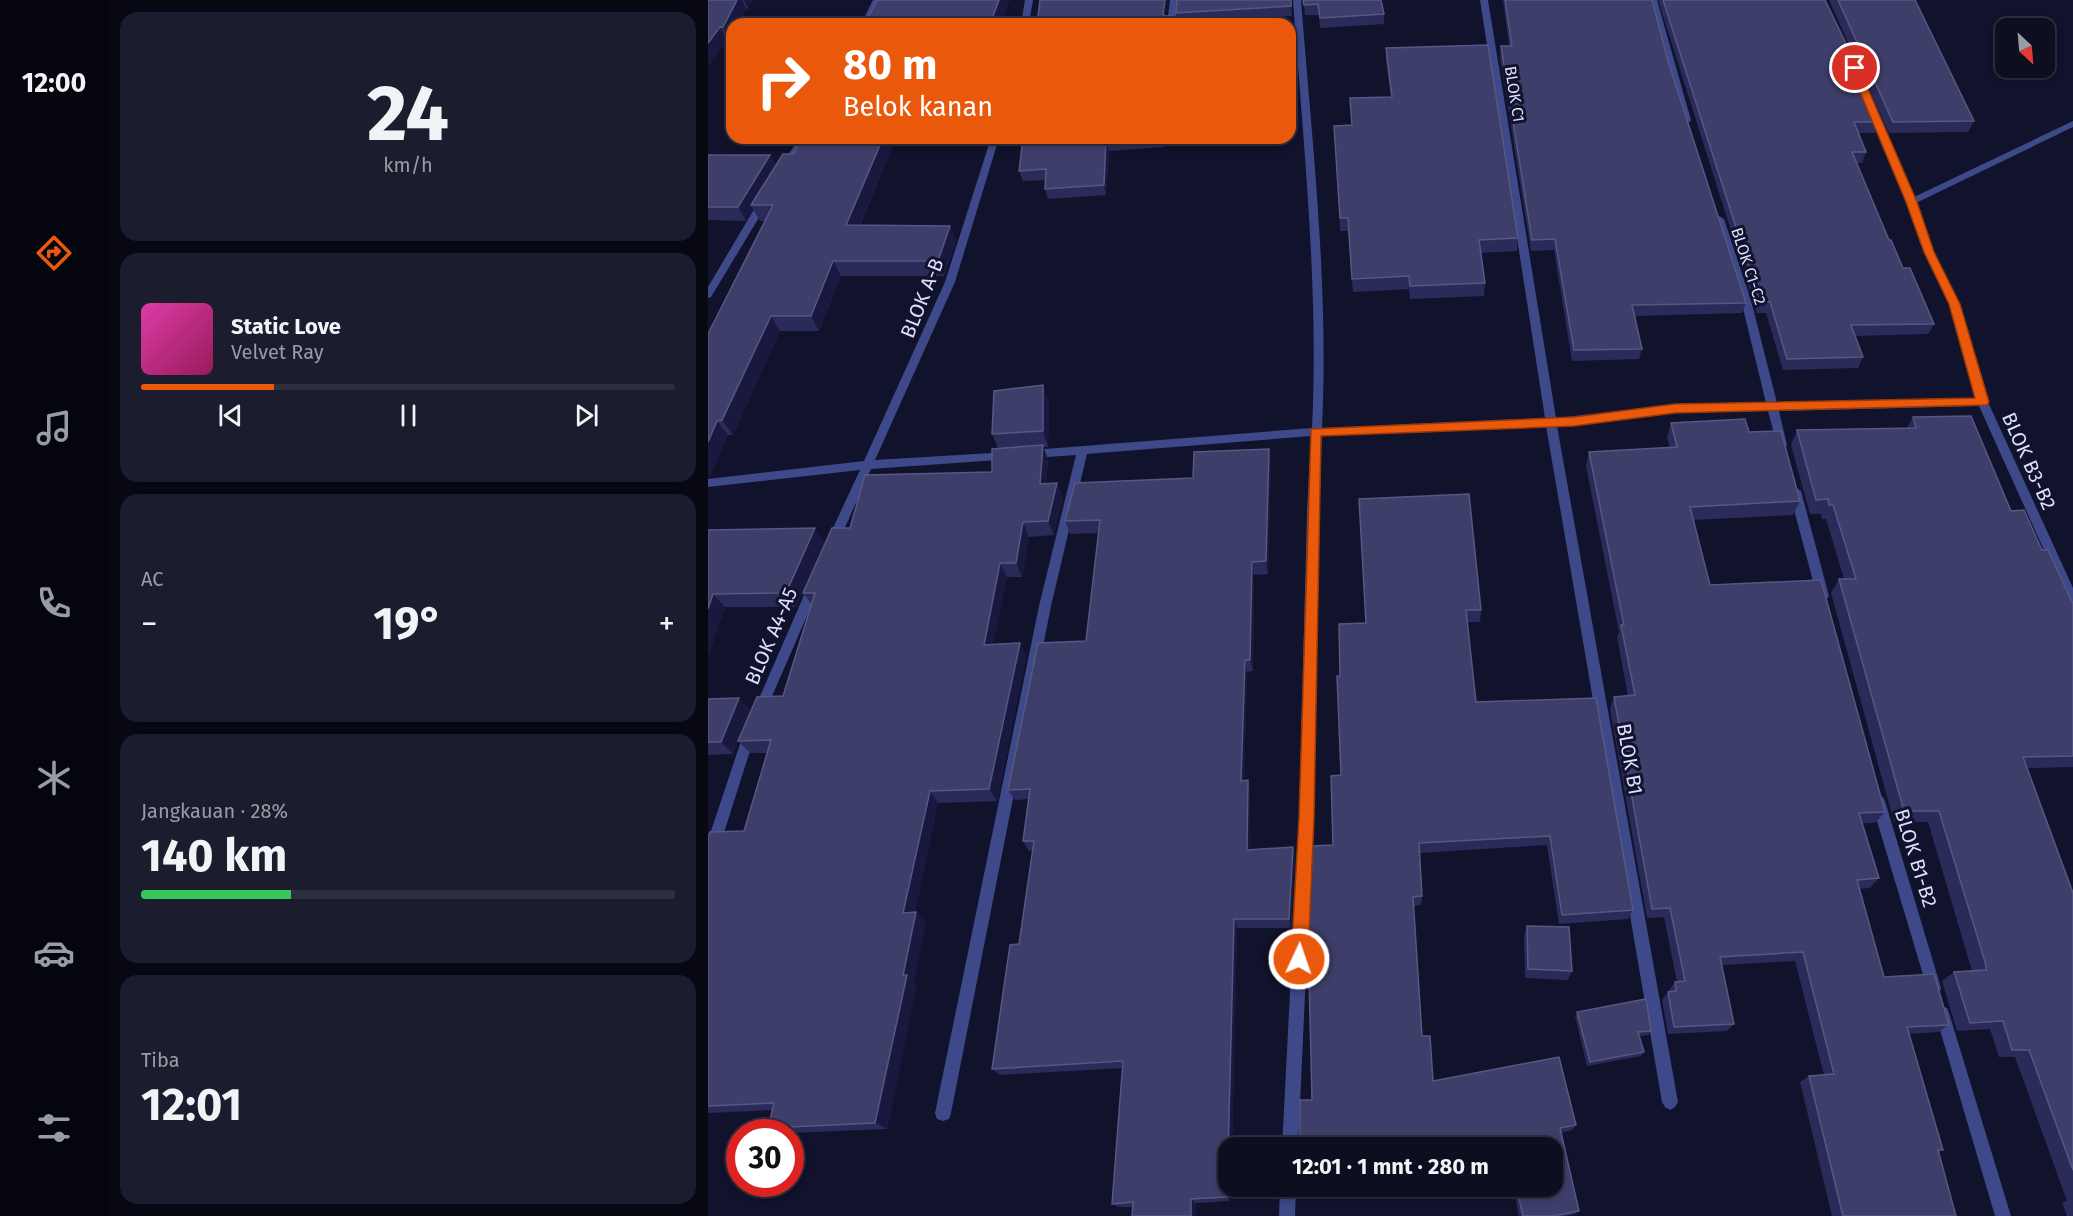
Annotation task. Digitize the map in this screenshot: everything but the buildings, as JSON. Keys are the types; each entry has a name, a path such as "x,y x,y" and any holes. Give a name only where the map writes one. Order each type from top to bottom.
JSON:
{"street":[{"path":"868,18 877,0"},
{"path":"1026,18 1029,0"},
{"path":"1172,18 1174,0"},
{"path":"1291,1137 1306,818 1315,432 1319,388 1317,273 1298,0"},
{"name":"BLOK C1","path":"1484,0 1551,422"},
{"path":"1653,0 1689,128"},
{"name":"BLOK B3-B2","path":"1868,99 1929,252 1955,304 1983,402 2073,601"},
{"path":"1911,202 2073,124"},
{"path":"779,177 798,144"},
{"name":"BLOK A-B","path":"866,465 950,282 993,144"},
{"path":"708,295 767,196"},
{"name":"BLOK C1-C2","path":"1714,206 1746,300 1772,405"},
{"path":"708,483 866,465 1082,451 1315,432 1551,422 1675,409 1983,402"},
{"path":"1772,405 1828,613"},
{"name":"BLOK B1","path":"1551,422 1670,1102"},
{"path":"943,1113 1045,606 1082,451"},
{"path":"829,551 866,465"},
{"name":"BLOK A4-A5","path":"708,861 744,746 819,573"},
{"name":"BLOK B1-B2","path":"1875,787 2003,1216"},
{"path":"1287,1216 1288,1197"}],"route":[{"path":"1299,959 1306,818 1315,432 1574,421 1675,409 1983,402 1955,304 1929,252 1911,202 1855,68"}]}
